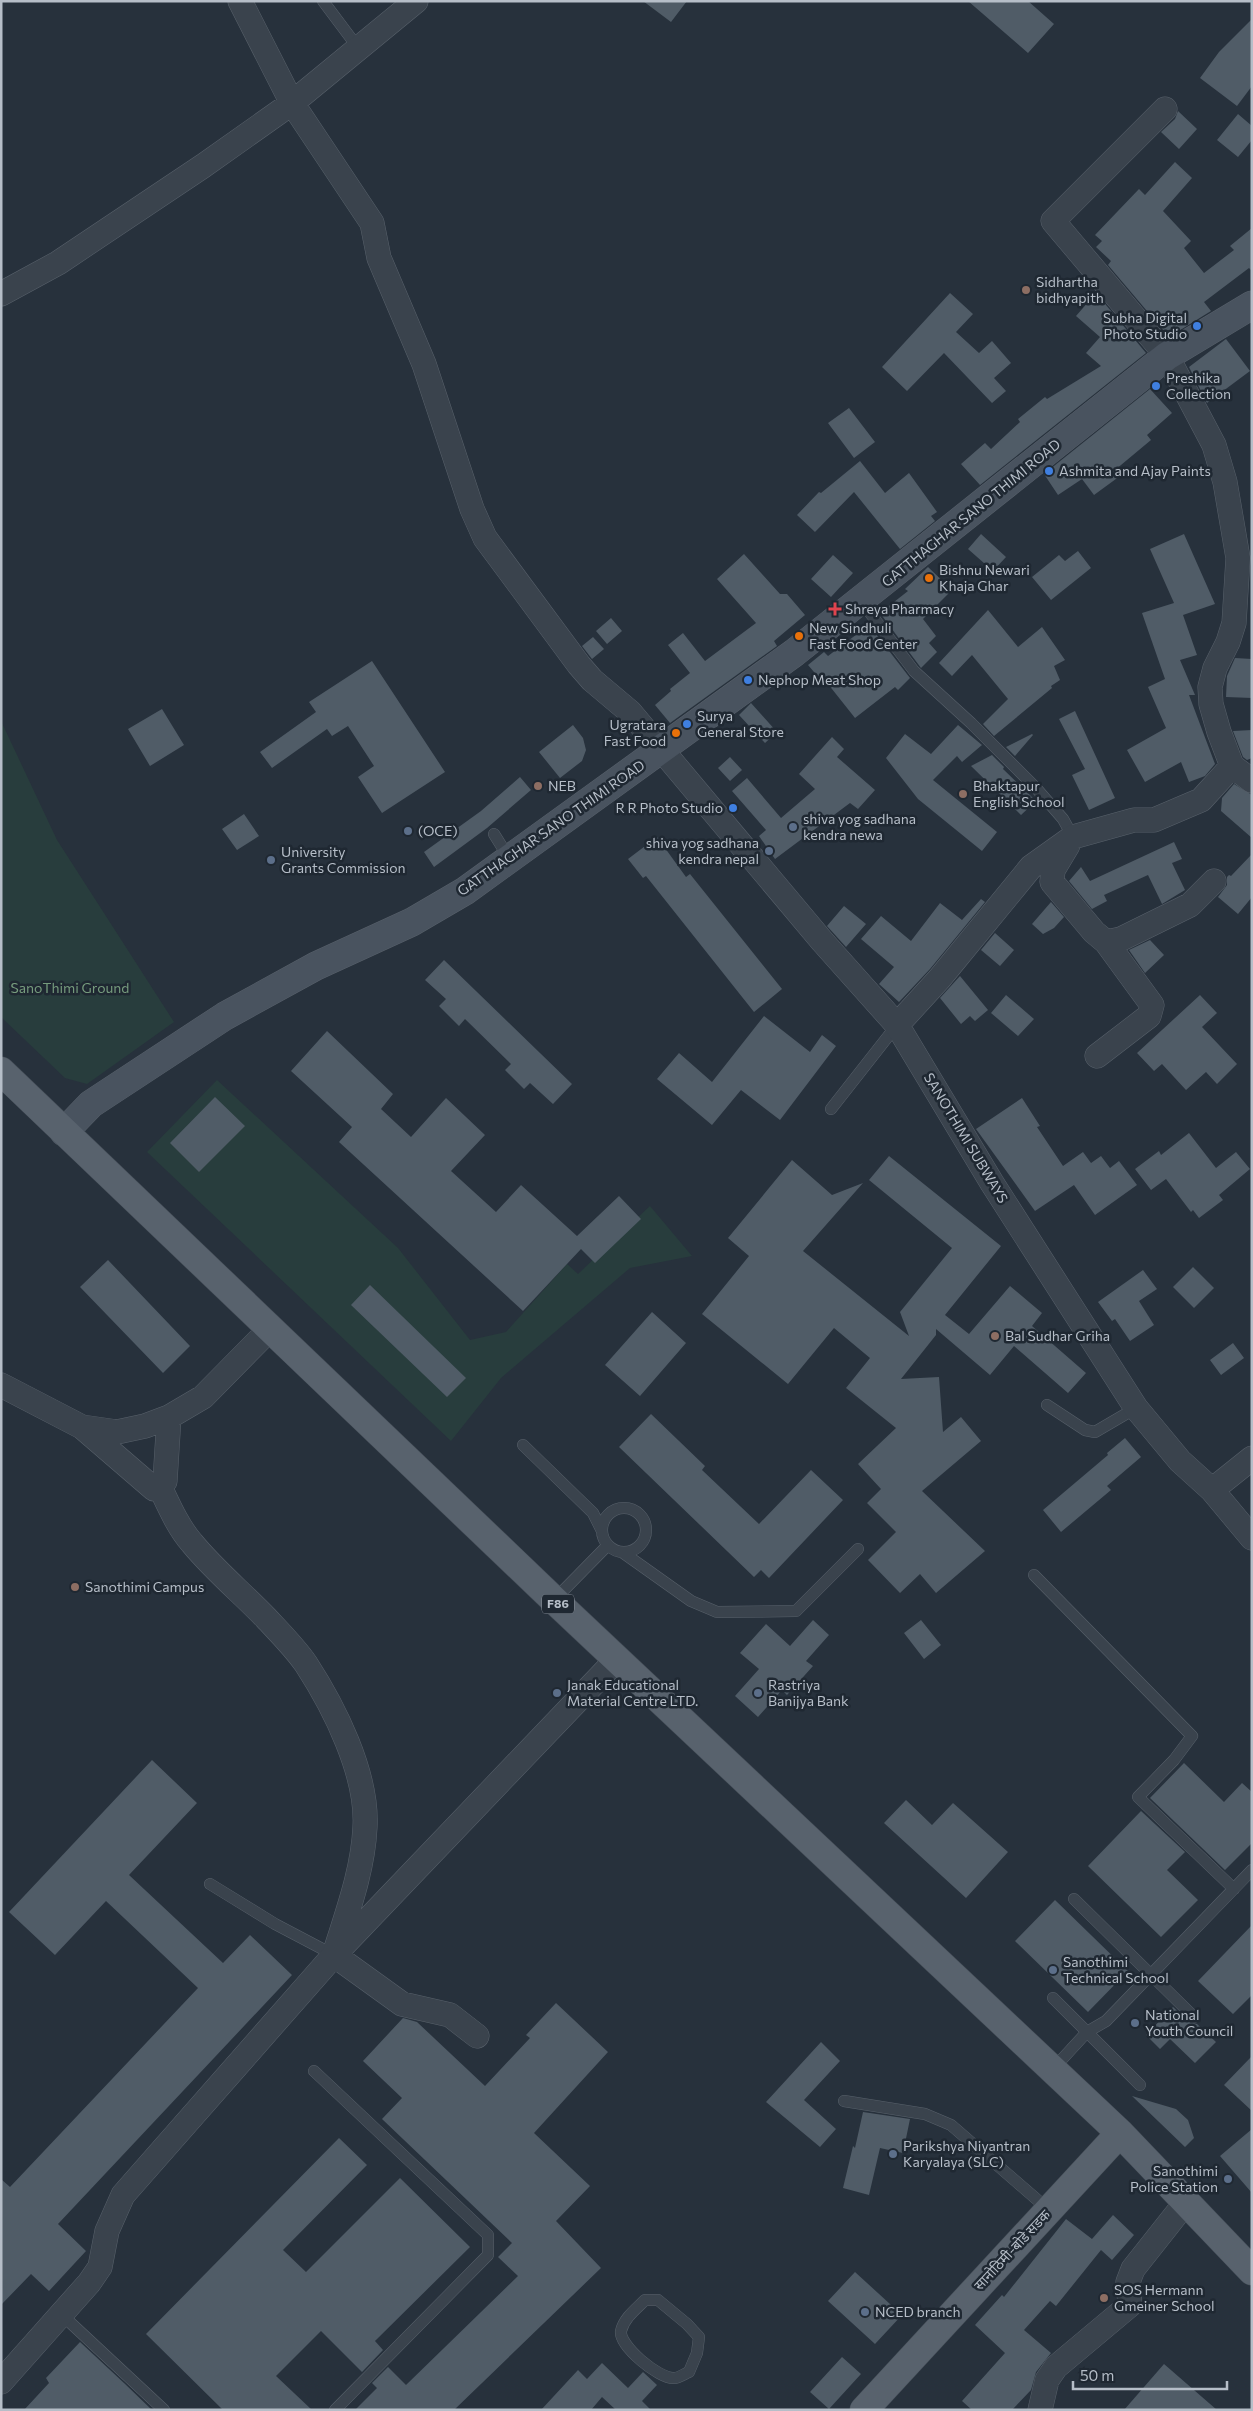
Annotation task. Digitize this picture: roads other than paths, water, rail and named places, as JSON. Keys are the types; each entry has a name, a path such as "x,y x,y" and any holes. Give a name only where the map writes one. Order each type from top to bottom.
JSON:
{"main road":[{"name":"GATTHAGHAR SANO THIMI ROAD","path":"64,1132 91,1104 225,1016 316,966 412,922 465,890 660,751 861,601 1167,356 1252,305"},
{"name":"F86","path":"1,1071 554,1600 1120,2134 1252,2271"},
{"name":"सानोठिमी-बोडे सडक","path":"864,2410 1120,2134"}],"street":[{"name":"SANOTHIMI SUBWAYS","path":"240,1 292,103 372,223 379,258 424,364 472,509 485,538 579,665 592,680 630,712 660,751 678,768 822,941 897,1025 992,1184 1136,1408 1180,1461 1212,1490 1252,1538"},
{"path":"1,294 58,263 203,166 292,103 416,1"},
{"path":"1165,109 1053,221 1167,356 1214,445 1225,482 1238,558 1234,623 1228,642 1215,668 1210,686 1211,704 1232,766 1252,781"},
{"path":"897,1025 940,978 1031,867 1073,837 1134,820 1154,820 1201,800 1232,766"},
{"path":"1073,837 1053,870 1052,882 1094,932 1106,942 1152,1005 1149,1016 1097,1056"},
{"path":"1106,942 1121,939 1190,905 1214,881"},
{"path":"82,1426 117,1432 145,1426 169,1417 203,1397 270,1329"},
{"path":"1,1385 82,1426 154,1489 160,1487 165,1481 169,1417"},
{"path":"1212,1490 1252,1458"},
{"path":"160,1487 191,1543 266,1618 305,1663 331,1708 349,1749 361,1787 365,1825 360,1869 334,1955"},
{"path":"1,2382 89,2283 100,2267 107,2231 123,2195 334,1955 617,1659"},
{"path":"334,1955 402,2004 450,2015 477,2036"},
{"path":"1040,2410 1046,2380 1056,2367 1130,2305 1128,2282 1133,2269 1186,2202"}],"lane":[{"path":"323,1 359,48"},
{"path":"861,601 914,671 971,722 1036,788 1063,819 1073,837"},
{"path":"494,834 509,858"},
{"path":"831,1109 897,1025"},
{"path":"1047,1405 1085,1430 1095,1432 1136,1408"},
{"path":"523,1445 593,1513 608,1545 622,1552 691,1601 717,1612 796,1610 858,1549"},
{"path":"602,1531 606,1516 612,1511 626,1508 640,1514 644,1520 645,1535 637,1548 622,1552"},
{"path":"554,1600 608,1545"},
{"path":"1034,1575 1192,1736 1174,1760 1138,1798 1234,1889"},
{"path":"1052,2069 1087,2032 1106,2020 1252,1870"},
{"path":"210,1884 274,1924 334,1955"},
{"path":"1074,1899 1194,2017"},
{"path":"1053,1998 1140,2085"},
{"path":"314,2071 488,2235 488,2255 335,2410"},
{"path":"844,2101 924,2114 951,2125 1049,2210"},
{"path":"645,2300 658,2300 687,2324 699,2337 697,2353 689,2372 676,2378 667,2377 649,2368 622,2340 621,2332 626,2319 645,2300"},
{"path":"61,2314 164,2410"}],"place":[{"name":"Sidhartha bidhyapith","path":"1026,290"},
{"name":"Subha Digital Photo Studio","path":"1197,326"},
{"name":"Preshika Collection","path":"1156,386"},
{"name":"Ashmita and Ajay Paints","path":"1049,471"},
{"name":"Bishnu Newari Khaja Ghar","path":"929,578"},
{"name":"Shreya Pharmacy","path":"835,609"},
{"name":"New Sindhuli Fast Food Center","path":"799,636"},
{"name":"Nephop Meat Shop","path":"748,680"},
{"name":"Surya General Store","path":"687,724"},
{"name":"Ugratara Fast Food","path":"676,733"},
{"name":"NEB","path":"538,786"},
{"name":"Bhaktapur English School","path":"963,794"},
{"name":"R R Photo Studio","path":"733,808"},
{"name":"shiva yog sadhana kendra newa","path":"793,827"},
{"name":"(OCE)","path":"408,831"},
{"name":"shiva yog sadhana kendra nepal","path":"769,851"},
{"name":"University Grants Commission","path":"271,860"},
{"name":"Bal Sudhar Griha","path":"995,1336"},
{"name":"Sanothimi Campus","path":"75,1587"},
{"name":"Janak Educational Material Centre LTD.","path":"557,1693"},
{"name":"Rastriya Banijya Bank","path":"758,1693"},
{"name":"Sanothimi Technical School","path":"1053,1970"},
{"name":"National Youth Council","path":"1135,2023"},
{"name":"Parikshya Niyantran Karyalaya (SLC)","path":"893,2154"},
{"name":"Sanothimi Police Station","path":"1228,2179"},
{"name":"SOS Hermann Gmeiner School","path":"1104,2298"},
{"name":"NCED branch","path":"865,2312"}],"park label":[{"name":"SanoThimi Ground","path":"70,988"}]}
